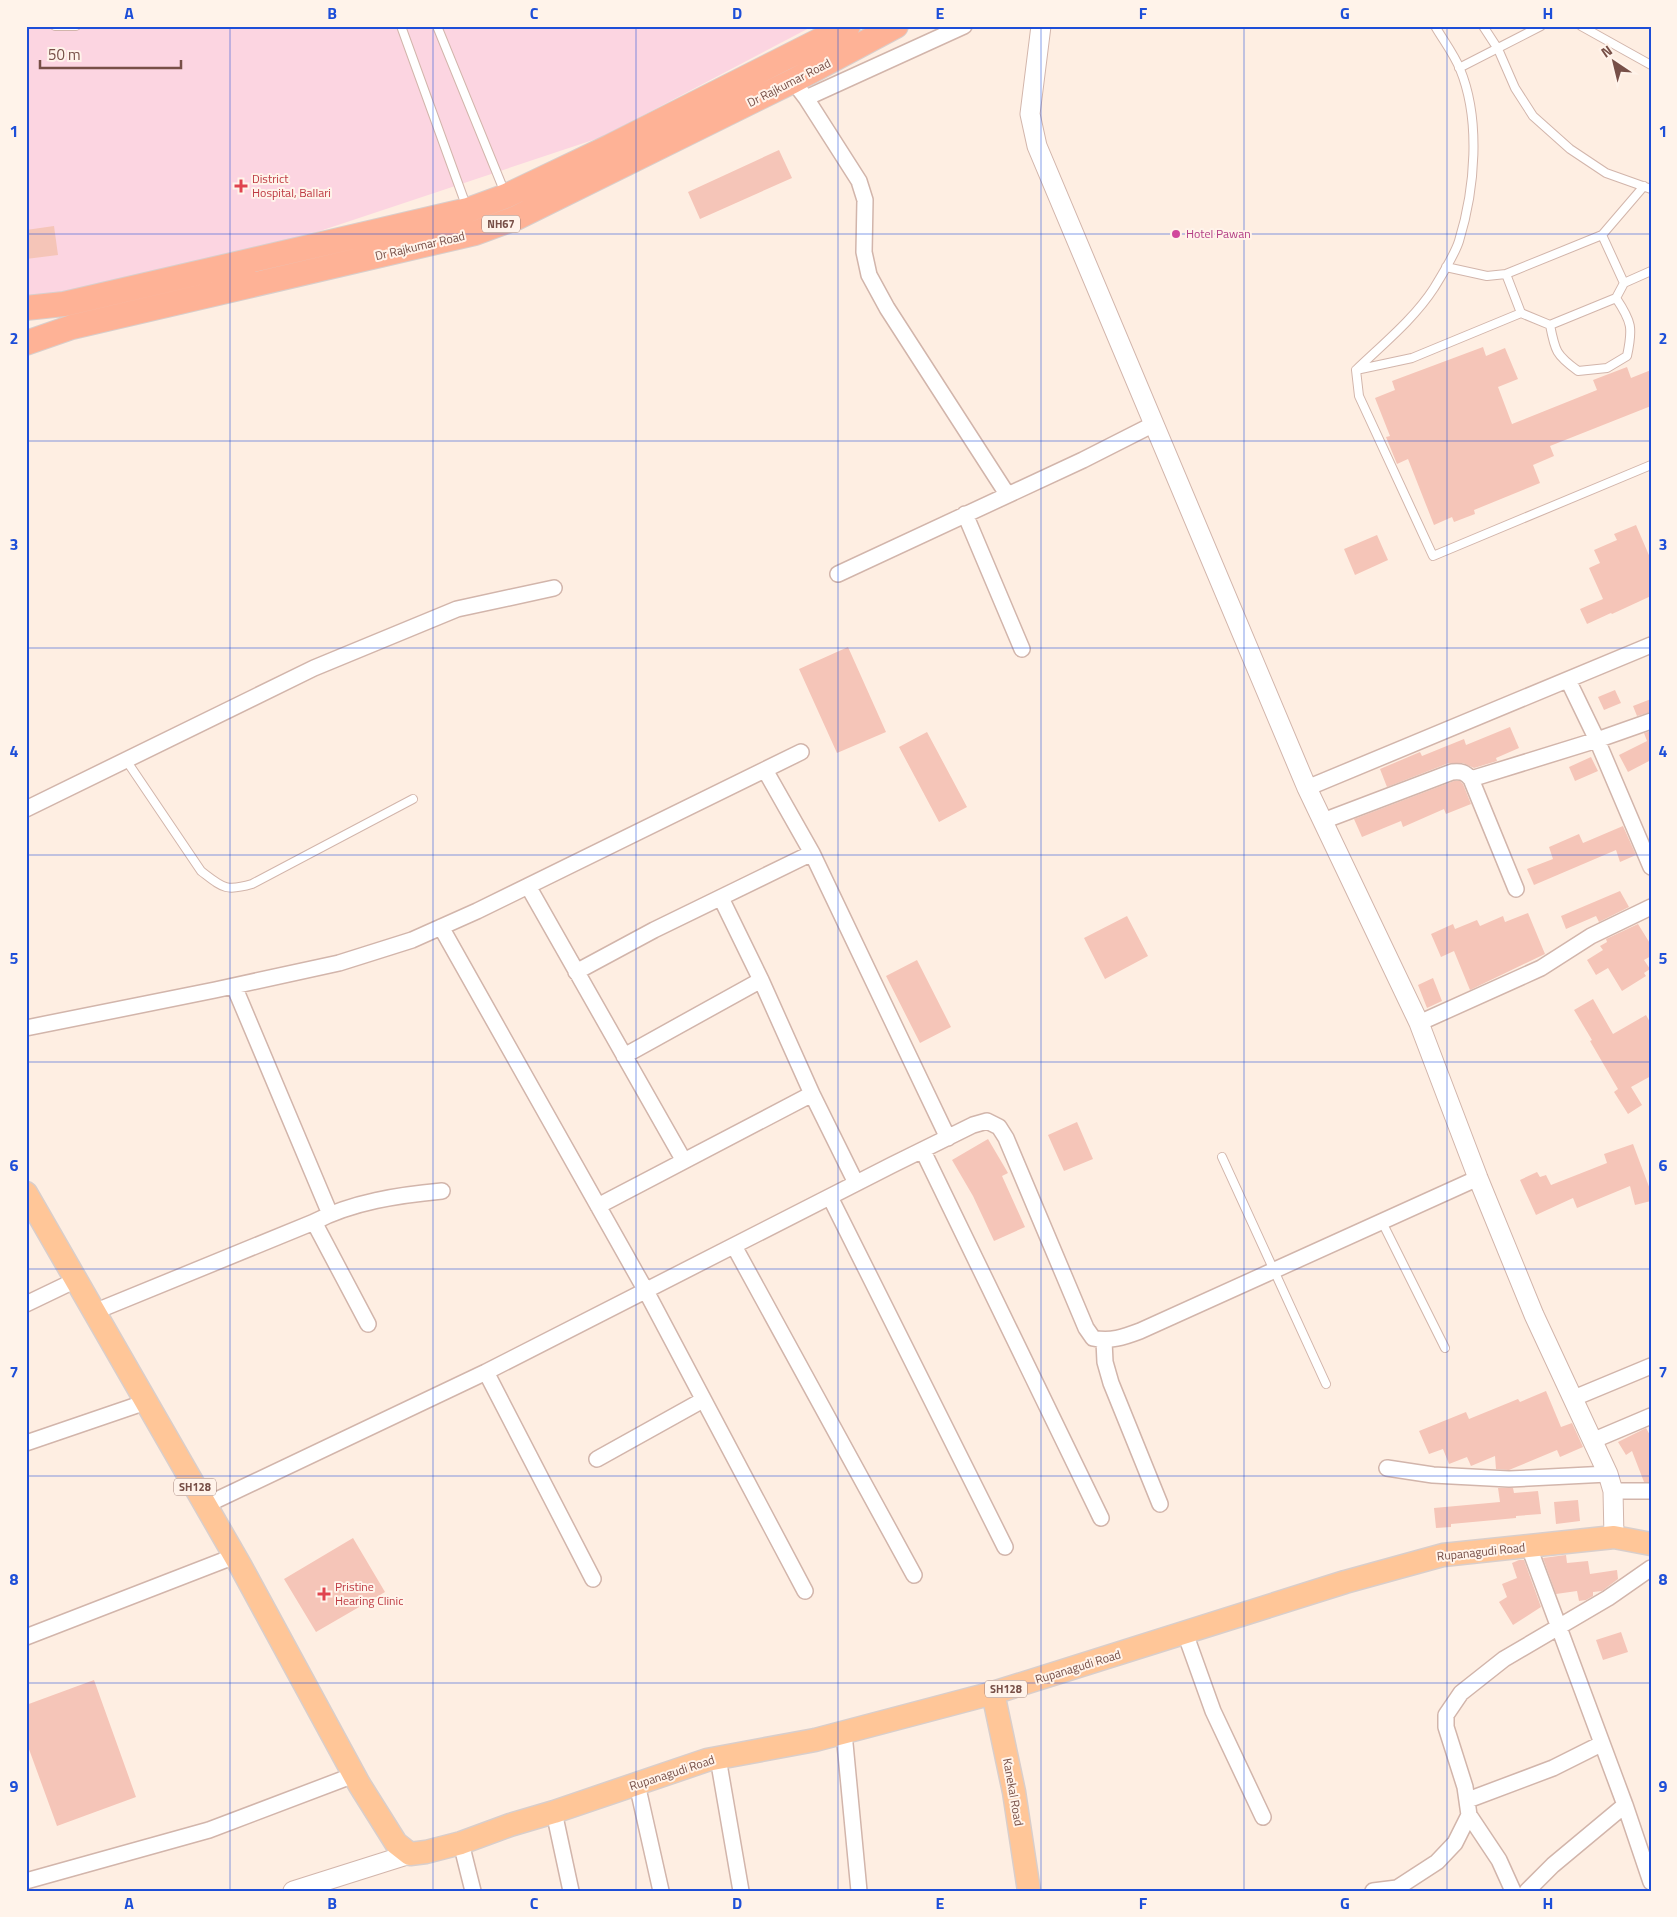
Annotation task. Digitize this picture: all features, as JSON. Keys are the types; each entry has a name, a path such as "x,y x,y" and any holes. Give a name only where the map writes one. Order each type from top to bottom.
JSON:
{"highway":[{"name":"Dr Rajkumar Road","path":"26,308 64,304 468,210 506,196 609,147 848,26"},
{"name":"Dr Rajkumar Road","path":"26,343 72,327 475,233 516,218 800,90 896,26"},
{"path":"64,304 72,327"}],"main road":[{"name":"SH128","path":"26,1193 235,1556 356,1779 396,1843 410,1854"},
{"name":"Rupanagudi Road","path":"410,1854 461,1843 510,1825 718,1758 815,1740 993,1693 1345,1582 1442,1555 1614,1537 1651,1544"},
{"name":"Kanekal Road","path":"993,1693 1014,1792 1029,1891"}],"street":[{"path":"964,26 800,90 859,181 865,200 864,252 869,275 887,308 1007,494"},
{"path":"1041,26 1030,114 1038,146 1307,788 1419,1023 1478,1178 1534,1315 1574,1398 1610,1483 1614,1537"},
{"path":"838,574 1083,460 1154,424"},
{"path":"965,514 1022,649"},
{"path":"26,809 314,668 457,609 554,588"},
{"path":"1307,788 1651,645"},
{"path":"1568,680 1597,740 1649,858"},
{"path":"1471,779 1597,740 1651,721"},
{"path":"26,1028 339,963 412,940 528,886 802,752"},
{"path":"765,770 812,853 948,1138"},
{"path":"1323,821 1452,772 1460,771 1466,773 1471,779 1516,889"},
{"path":"576,972 654,930 812,853"},
{"path":"528,886 684,1161"},
{"path":"721,898 761,980 812,1094 856,1183"},
{"path":"1419,1023 1541,968 1591,936 1651,907"},
{"path":"441,927 646,1291 805,1591"},
{"path":"624,1056 761,980"},
{"path":"234,986 330,1214"},
{"path":"598,1206 812,1094"},
{"path":"206,1505 486,1372 856,1183 972,1125 987,1121 999,1127 1006,1138 1086,1328 1093,1338 1104,1341 1117,1339 1140,1331 1478,1178"},
{"path":"923,1151 1101,1518"},
{"path":"94,1312 330,1214 404,1195 442,1191"},
{"path":"830,1197 1005,1546"},
{"path":"314,1222 368,1324"},
{"path":"734,1246 914,1574"},
{"path":"26,1304 76,1280"},
{"path":"1104,1341 1105,1362 1111,1383 1160,1504"},
{"path":"1574,1398 1651,1366"},
{"path":"486,1372 593,1579"},
{"path":"597,1458 703,1400"},
{"path":"26,1443 146,1402"},
{"path":"1592,1441 1651,1416"},
{"path":"1386,1468 1433,1475 1610,1483 1651,1491"},
{"path":"1529,1547 1560,1626 1651,1882"},
{"path":"26,1637 235,1556"},
{"path":"1514,1891 1469,1807 1446,1727 1446,1714 1461,1693 1504,1659 1608,1598 1651,1568"},
{"path":"1185,1633 1212,1711 1263,1817"},
{"path":"844,1733 859,1891"},
{"path":"1373,1891 1398,1889 1437,1862 1455,1843 1469,1807 1601,1744"},
{"path":"718,1758 741,1891"},
{"path":"26,1881 209,1830 356,1779"},
{"path":"637,1784 661,1891"},
{"path":"1527,1891 1553,1865 1625,1805"},
{"path":"554,1812 571,1891"},
{"path":"461,1843 473,1891"},
{"name":"SH128","path":"293,1891 410,1854"}],"lane":[{"path":"56,26 76,26"},
{"path":"401,26 468,210"},
{"path":"437,26 506,196"},
{"path":"1356,370 1407,321 1434,288 1459,242 1467,205 1474,144 1471,109 1460,68 1434,26"},
{"path":"1446,267 1487,276 1506,274 1602,235 1647,187 1606,173 1570,149 1533,116 1515,88 1498,49 1483,26"},
{"path":"1460,68 1541,26"},
{"path":"1581,26 1651,65"},
{"path":"1602,235 1624,283"},
{"path":"1356,370 1412,358 1521,313 1550,325 1616,298 1624,283 1651,271"},
{"path":"1506,274 1521,313"},
{"path":"1550,325 1560,358 1578,371 1608,368 1627,356 1632,335 1627,314 1616,298"},
{"path":"1356,370 1359,396 1433,556 1651,465"},
{"path":"126,760 201,871 218,884 233,889 252,884 413,799"},
{"path":"1222,1157 1326,1384"},
{"path":"1382,1222 1445,1348"}],"shaded area":[{"name":"District Hospital, Ballari","path":"26,26 813,26 602,137 311,234 26,301"}],"building":[{"path":"779,150 792,178 700,219 688,192"},
{"path":"54,226 58,255 26,259 26,230"},
{"path":"1483,347 1486,356 1505,348 1518,379 1498,387 1512,424 1597,390 1593,380 1627,367 1631,378 1651,370 1651,406 1550,446 1554,456 1533,465 1540,483 1474,510 1475,514 1454,522 1452,517 1434,525 1408,459 1397,464 1386,437 1390,436 1375,398 1395,390 1392,381"},
{"path":"1636,525 1651,560 1651,596 1587,624 1580,609 1603,599 1589,568 1600,563 1594,550 1617,540 1614,534"},
{"path":"1377,535 1388,560 1355,575 1344,549"},
{"path":"848,647 886,732 837,753 799,669"},
{"path":"1615,690 1621,703 1604,710 1598,697"},
{"path":"1651,699 1651,712 1637,716 1633,706"},
{"path":"1510,727 1519,748 1496,758 1497,761 1474,768 1463,763 1449,763 1387,787 1380,769 1420,752 1422,756 1464,739 1466,745"},
{"path":"1651,731 1651,760 1628,772 1619,755 1647,741 1644,733"},
{"path":"927,732 967,807 939,822 899,747"},
{"path":"1591,757 1598,771 1575,781 1569,767"},
{"path":"1454,781 1460,781 1463,784 1471,804 1446,814 1444,809 1403,827 1401,821 1362,837 1354,819"},
{"path":"1623,826 1636,855 1620,862 1616,850 1534,885 1527,869 1553,859 1549,847 1579,834 1583,843"},
{"path":"1620,891 1629,907 1599,922 1596,916 1566,929 1561,916"},
{"path":"1528,913 1545,954 1470,990 1454,951 1441,957 1431,934 1453,924 1455,929 1477,920 1480,926 1503,916 1505,922"},
{"path":"1127,916 1148,956 1105,979 1084,938"},
{"path":"1638,924 1651,945 1651,956 1644,960 1650,969 1644,973 1646,976 1622,991 1608,968 1596,975 1587,960 1603,950 1600,946 1607,942 1606,939"},
{"path":"917,960 951,1027 920,1043 886,976"},
{"path":"1433,978 1442,1001 1427,1008 1418,985"},
{"path":"1593,999 1613,1034 1646,1015 1651,1024 1651,1076 1631,1087 1642,1105 1628,1114 1614,1092 1618,1089 1574,1010"},
{"path":"1077,1122 1093,1159 1064,1171 1048,1135"},
{"path":"988,1139 1008,1173 1002,1176 1025,1227 994,1241 973,1196 952,1160"},
{"path":"1633,1144 1651,1192 1651,1201 1635,1205 1630,1186 1577,1208 1573,1198 1536,1215 1520,1180 1537,1172 1540,1177 1546,1175 1551,1185 1607,1163 1604,1154"},
{"path":"1546,1391 1561,1427 1572,1423 1583,1447 1560,1457 1557,1450 1509,1470 1496,1469 1495,1456 1471,1466 1467,1457 1449,1464 1443,1449 1429,1454 1419,1431 1466,1412 1469,1419 1518,1399 1520,1402"},
{"path":"1646,1428 1651,1437 1651,1482 1644,1482 1632,1451 1626,1455 1618,1442"},
{"path":"1498,1488 1513,1488 1514,1493 1538,1491 1541,1514 1451,1524 1451,1527 1436,1528 1434,1508 1500,1502"},
{"path":"1578,1500 1580,1521 1556,1524 1554,1502"},
{"path":"353,1538 385,1592 316,1632 284,1579"},
{"path":"1566,1555 1567,1563 1588,1561 1590,1574 1617,1570 1618,1579 1602,1591 1593,1592 1593,1596 1586,1600 1579,1601 1577,1591 1556,1594 1543,1558"},
{"path":"1524,1560 1541,1607 1513,1625 1499,1602 1507,1597 1502,1584 1517,1578 1512,1563"},
{"path":"1621,1632 1628,1652 1603,1660 1596,1640"},
{"path":"94,1680 136,1797 57,1826 26,1741 26,1705"}],"place":[{"name":"District Hospital, Ballari","path":"241,186"},
{"name":"Hotel Pawan","path":"1176,234"},
{"name":"Pristine Hearing Clinic","path":"324,1594"}]}
